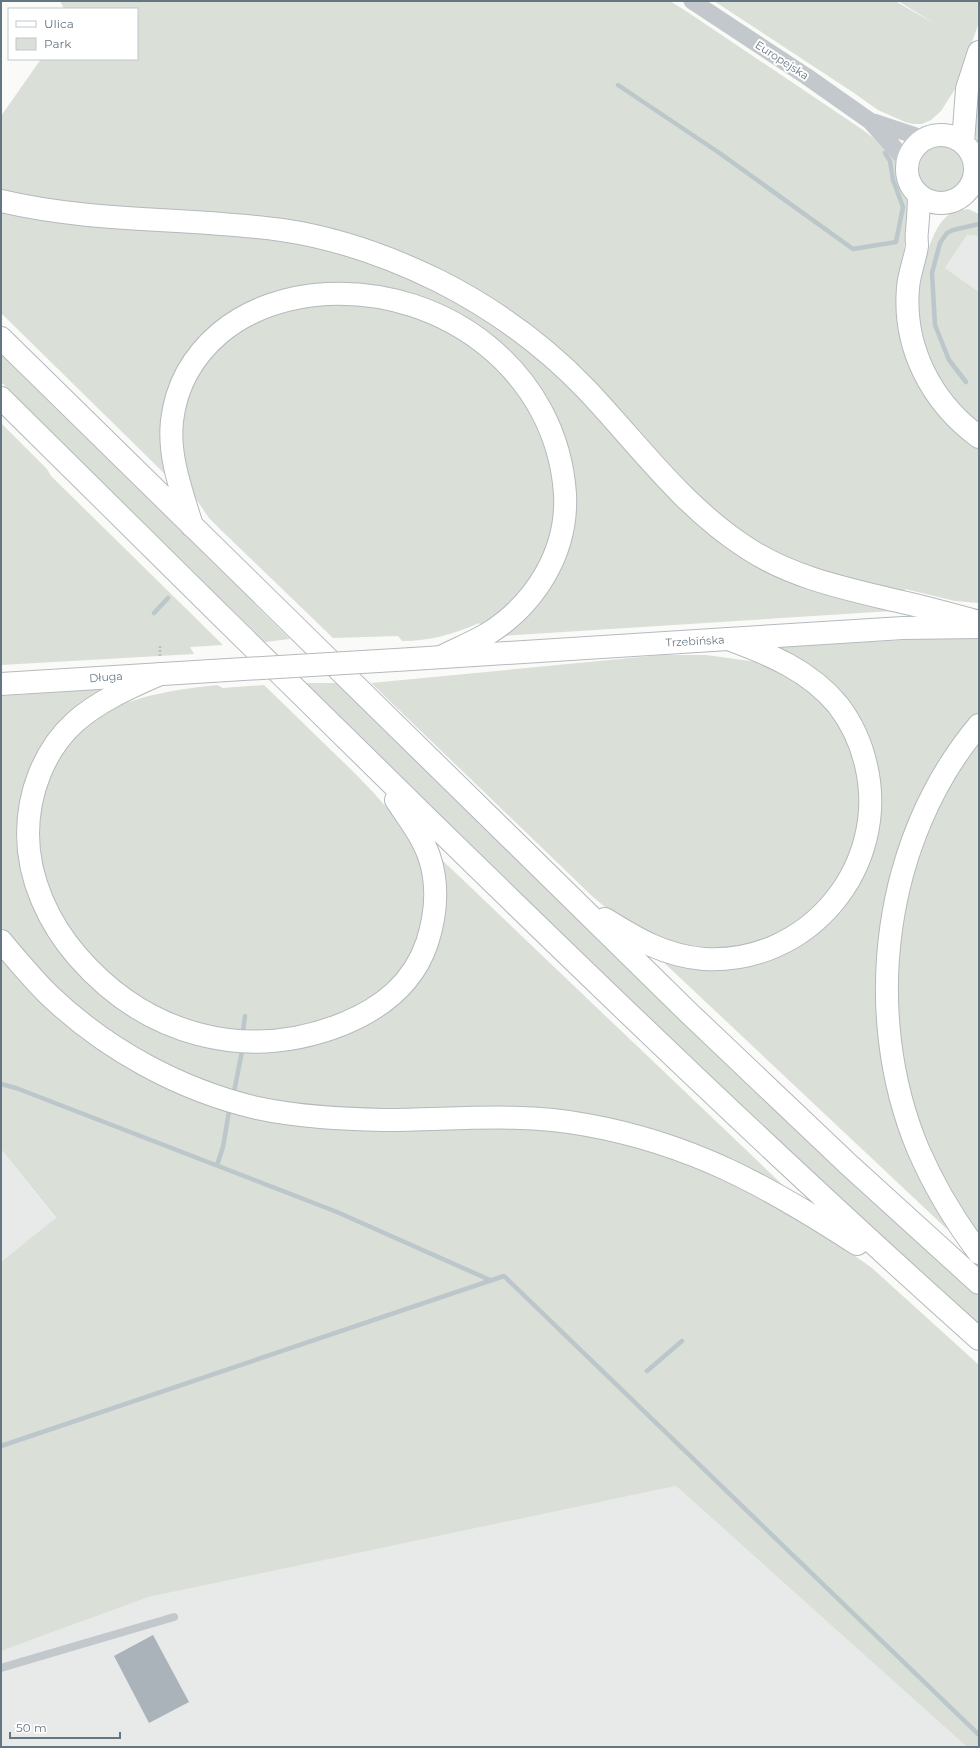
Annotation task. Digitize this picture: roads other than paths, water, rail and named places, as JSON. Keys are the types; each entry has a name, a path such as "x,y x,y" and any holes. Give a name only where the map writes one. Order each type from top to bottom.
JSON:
{"main road":[{"path":"963,143 967,89 979,52"},
{"path":"961,200 933,202 919,195 909,180 908,163 914,149 932,137 967,89"},
{"path":"917,246 961,200 977,180 973,156 963,143 954,137 932,137"},
{"path":"919,195 917,246 909,278 907,306 910,334 925,375 936,395 947,408 979,437"},
{"path":"1,201 44,210 79,214 241,225 284,230 318,236 357,247 401,263 478,302 508,322 563,366 586,389 685,498 709,521 748,549 780,567 825,583 979,622"},
{"path":"192,527 173,457 171,440 172,420 176,400 186,374 196,358 212,339 225,328 240,318 276,303 297,297 325,294 364,295 395,300 425,309 445,318 462,327 492,350 519,378 531,394 542,412 560,457 564,478 565,503 563,525 558,547 550,567 538,586 520,608 502,624 487,634 441,656"},
{"path":"1,338 570,898 783,1103 979,1283"},
{"path":"1,398 371,763 747,1127 909,1277 979,1339"},
{"path":"1,408 40,436"},
{"name":"Trzebińska","path":"211,671 903,628 979,627"},
{"path":"570,898 639,941 652,947 686,956 722,959 739,958 777,947 808,928 820,917 843,890 854,870 861,852 871,803 868,778 859,741 846,716 837,704 808,677 786,662 728,639"},
{"path":"160,666 99,704 76,721 66,732 55,745 41,772 31,803 28,820 30,860 35,878 50,917 61,934 82,962 104,984 140,1010 157,1019 190,1032 208,1036 248,1041 282,1040 315,1034 350,1021 383,1003 402,986 418,964 430,932 435,905 434,874 422,841 371,763"},
{"name":"Długa","path":"1,684 160,666 211,671"},
{"path":"979,725 960,750 939,783 923,815 910,847 894,915 890,939 887,983 888,1022 893,1058 905,1109 911,1127 924,1162 940,1194 953,1216 979,1253"},
{"path":"1,941 47,993 64,1009 98,1035 143,1063 178,1081 220,1098 260,1108 324,1118 380,1120 504,1118 542,1119 587,1125 626,1133 684,1150 719,1164 757,1183 801,1208 909,1277"}],"street":[{"name":"Europejska","path":"692,1 806,76 870,121 908,163"},
{"name":"Europejska","path":"870,121 932,137"}],"lane":[{"path":"1,1668 174,1617"}],"waterway":[{"path":"618,85 718,152 853,249 896,242 903,207 893,180 890,161 885,153"},
{"path":"966,382 949,360 935,325 932,273 940,243 947,233 953,230 979,224"},
{"path":"154,613 168,598"},
{"path":"243,1031 245,1016"},
{"path":"234,1092 242,1051"},
{"path":"1,1084 16,1088 337,1212 490,1280"},
{"path":"217,1165 223,1147 229,1111"},
{"path":"1,1446 504,1276 979,1735"},
{"path":"647,1371 682,1341"}]}
